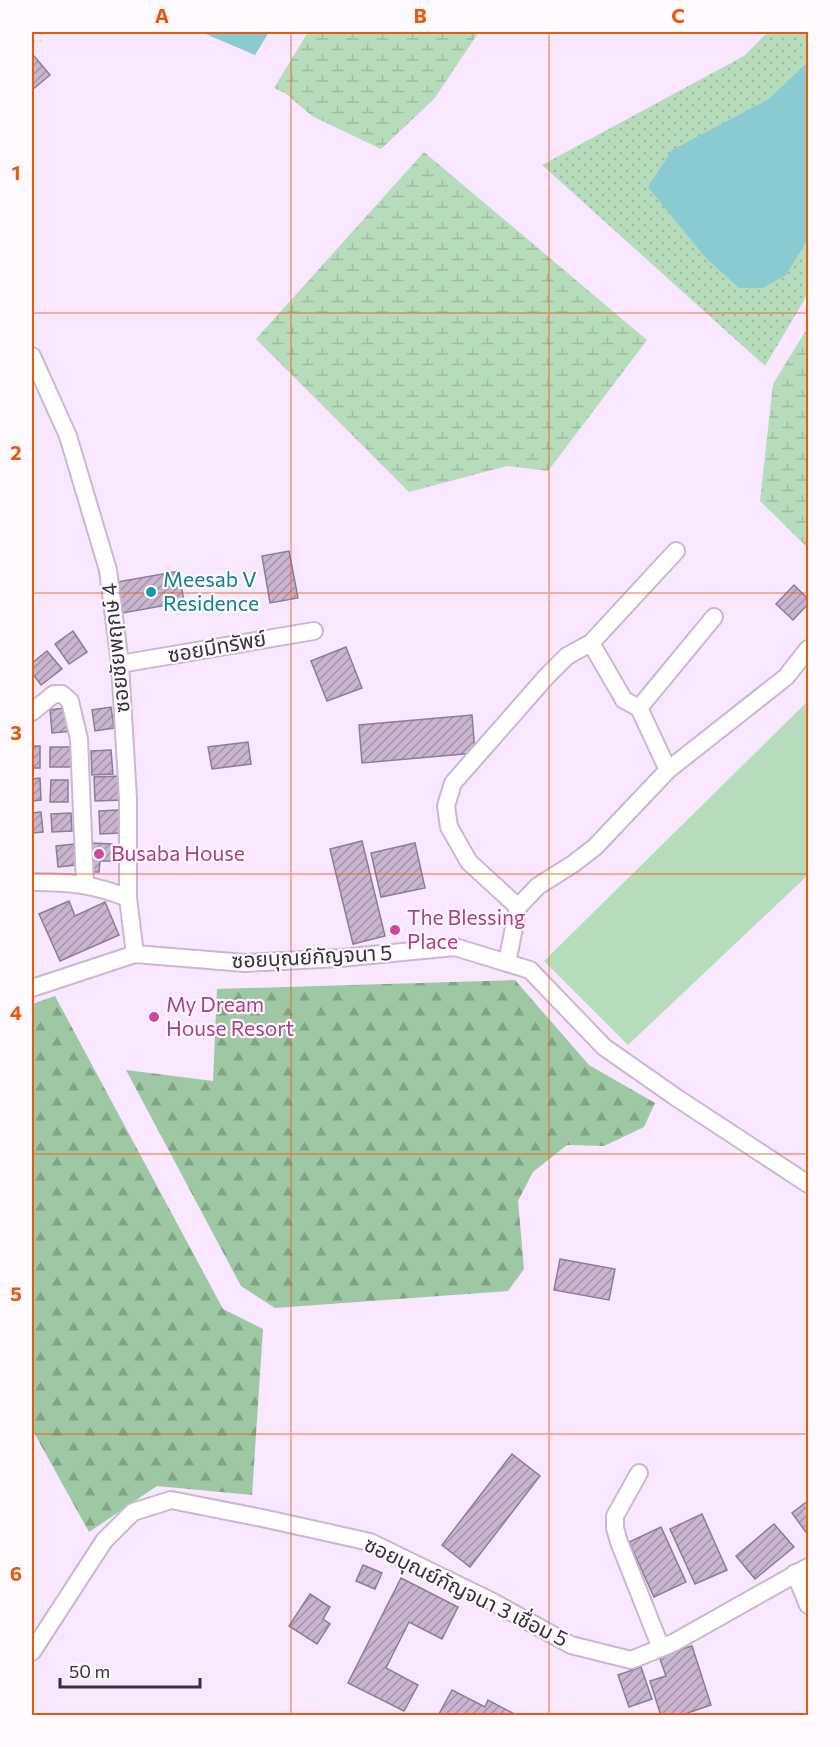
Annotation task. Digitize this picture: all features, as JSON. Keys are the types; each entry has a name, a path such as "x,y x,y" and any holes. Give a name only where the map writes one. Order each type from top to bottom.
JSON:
{"street":[{"name":"ซอยชัยพฤกษ์ 4","path":"32,356 68,436 108,570 120,664 128,799 128,898 135,954"},
{"path":"518,907 469,862 449,827 446,806 453,783 567,656 591,643 676,551"},
{"path":"639,708 714,616"},
{"name":"ซอยมีทรัพย์","path":"120,664 314,631"},
{"path":"591,643 624,700 639,708 668,770"},
{"path":"507,963 518,907 538,886 595,848 668,770 786,676 808,649"},
{"path":"32,712 54,694 62,694 70,701 79,739 86,885"},
{"path":"32,882 86,885 103,888 128,898"},
{"name":"ซอยบุณย์กัญจนา 5","path":"32,988 135,954 245,963 455,947 530,970 604,1047 808,1184"},
{"path":"639,1473 615,1516 615,1528 661,1648"},
{"name":"ซอยบุณย์กัญจนา 3 เชื่อม 5","path":"32,1652 104,1541 134,1512 171,1500 370,1542 493,1602 571,1645 632,1660 674,1643 802,1570"},
{"path":"802,1570 808,1605"}],"green space":[{"path":"308,32 479,32 434,99 381,149 312,116 285,93 274,88"},
{"path":"768,32 808,32 808,294 765,366 542,165 744,56"},
{"path":"424,152 647,340 548,471 507,466 409,492 256,339"},
{"path":"808,327 808,548 760,501 773,384"},
{"path":"808,701 808,875 628,1045 544,961"},
{"path":"515,980 589,1065 655,1103 644,1127 604,1146 567,1145 533,1172 518,1201 524,1269 508,1291 275,1308 241,1286 126,1070 213,1081 217,989"},
{"path":"55,996 223,1309 263,1329 252,1495 157,1486 89,1532 32,1429 32,1004"}],"shaded area":[{"path":"201,32 269,32 255,55"},
{"path":"808,62 808,239 786,275 763,288 739,288 705,257 648,187 672,150 769,99"}],"building":[{"path":"34,56 50,75 32,90 32,58"},
{"path":"289,551 298,598 270,603 262,556"},
{"name":"Meesab V Residence","path":"179,571 184,602 123,613 117,582"},
{"path":"794,585 808,599 808,604 793,620 776,604"},
{"path":"73,631 87,652 69,664 55,644"},
{"path":"346,647 362,688 327,701 311,661"},
{"path":"47,651 62,669 41,685 32,673 32,663"},
{"path":"71,707 73,731 52,733 50,710"},
{"path":"111,707 114,728 95,731 92,710"},
{"path":"472,715 475,753 362,763 359,725"},
{"path":"248,742 251,764 212,769 208,747"},
{"path":"32,746 40,746 40,768 32,768"},
{"path":"50,747 71,747 71,767 50,767"},
{"path":"111,750 113,774 92,775 91,751"},
{"path":"122,776 122,800 95,801 94,777"},
{"path":"40,778 41,800 32,801 32,779"},
{"path":"51,780 68,780 68,802 50,802"},
{"path":"119,810 120,833 100,834 99,811"},
{"path":"41,812 43,832 32,833 32,813"},
{"path":"71,813 72,831 52,832 51,814"},
{"path":"362,841 385,936 353,944 330,849"},
{"path":"91,843 112,844 112,861 100,861 99,872 90,872"},
{"path":"415,843 425,888 381,897 371,853"},
{"path":"74,844 76,865 58,867 56,846"},
{"path":"69,901 75,916 105,902 119,935 60,961 39,914"},
{"path":"560,1259 615,1269 609,1300 554,1290"},
{"path":"512,1454 540,1476 470,1567 442,1545"},
{"path":"808,1501 808,1535 792,1513"},
{"path":"702,1514 727,1570 695,1584 670,1529"},
{"path":"774,1524 794,1547 755,1579 736,1556"},
{"path":"661,1527 686,1582 654,1597 629,1542"},
{"path":"363,1565 382,1573 375,1589 356,1581"},
{"path":"401,1578 458,1607 442,1639 409,1622 386,1668 418,1685 404,1711 348,1683"},
{"path":"310,1594 330,1607 323,1619 330,1624 317,1644 289,1626"},
{"path":"692,1646 711,1705 679,1716 661,1716 650,1681 666,1676 659,1656"},
{"path":"641,1667 652,1699 629,1707 618,1675"},
{"path":"452,1690 485,1707 488,1700 518,1716 443,1716 439,1714"}],"place":[{"name":"Meesab V Residence","path":"151,592"},
{"name":"Busaba House","path":"99,854"},
{"name":"The Blessing Place","path":"395,930"},
{"name":"My Dream House Resort","path":"154,1017"}]}
